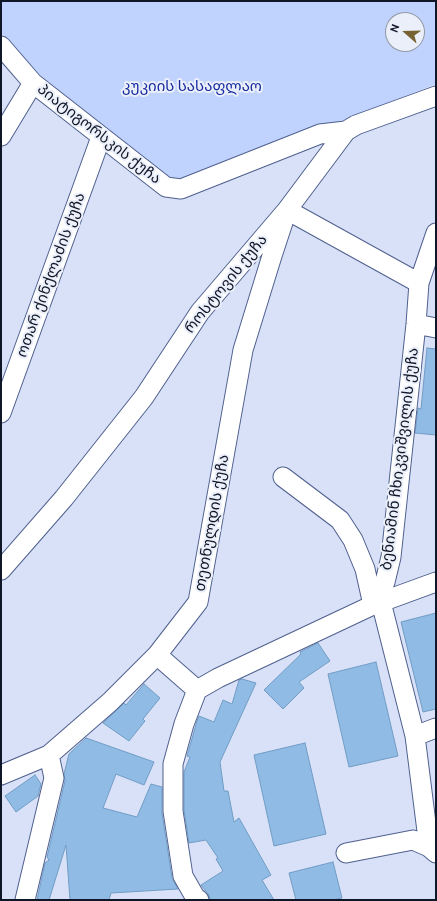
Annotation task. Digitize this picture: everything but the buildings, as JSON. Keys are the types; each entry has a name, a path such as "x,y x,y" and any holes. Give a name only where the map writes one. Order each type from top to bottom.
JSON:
{"street":[{"name":"პიატიგორსკის ქუჩა","path":"1,46 33,83 100,137 166,187 181,189 320,134 346,131"},
{"path":"1,136 33,83"},
{"name":"როსტოვის ქუჩა","path":"1,570 64,498 144,397 200,312 287,210 346,131 356,125 436,96"},
{"name":"ოთარ ქინქლაძის ქუჩა","path":"1,413 100,137"},
{"path":"287,210 419,282"},
{"name":"თეთნულდის ქუჩა","path":"1,775 49,755 110,702 157,655 198,602 243,350 287,210"},
{"name":"ბენიამინ ჩხიკვიშვილის ქუჩა","path":"377,603 385,582 391,558 416,324 419,282 436,233"},
{"path":"416,324 436,328"},
{"path":"282,477 340,520 354,540 377,603 415,736 432,850"},
{"path":"199,900 195,898 183,876 173,811 173,764 184,724 197,690 218,678 377,603 436,582"},
{"path":"157,655 197,690"},
{"path":"415,736 436,728"},
{"path":"25,900 54,778 49,755"},
{"path":"346,853 413,840 432,850"}],"green space":[{"name":"კუკიის სასაფლაო","path":"1,1 436,1 436,84 177,185 38,73 1,33"}]}
